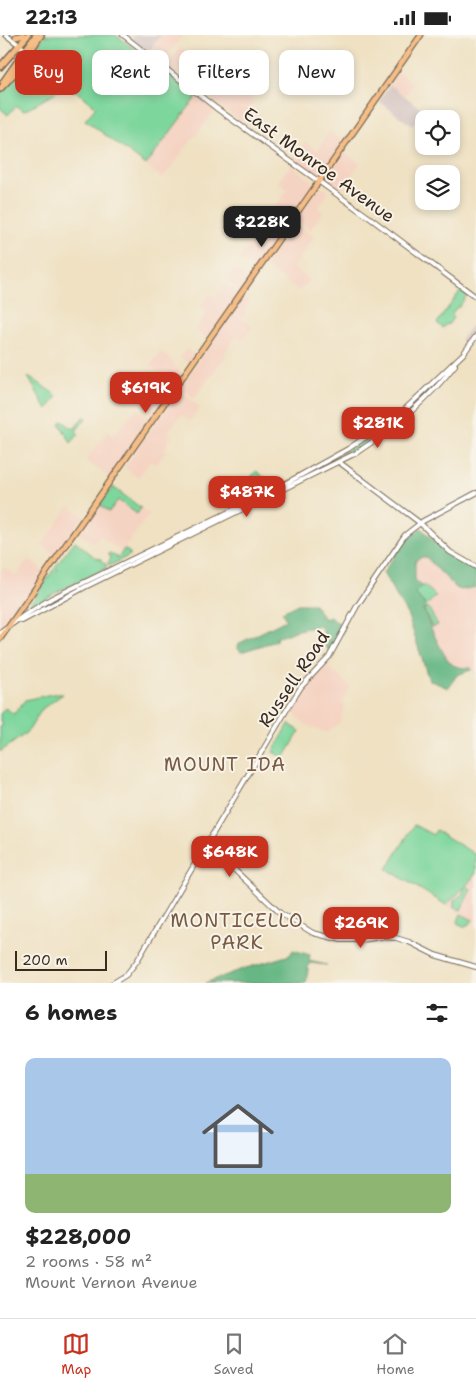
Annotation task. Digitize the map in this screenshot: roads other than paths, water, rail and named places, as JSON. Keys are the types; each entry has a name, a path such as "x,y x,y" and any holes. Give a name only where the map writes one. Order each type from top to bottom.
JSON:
{"highway":[{"path":"14,36 23,35"},
{"path":"0,67 28,35"},
{"path":"26,50 36,35"},
{"path":"0,87 16,71 41,35"},
{"path":"0,87 15,66"}],"main road":[{"path":"0,639 421,35"}],"street":[{"path":"6,35 26,50"},
{"name":"East Monroe Avenue","path":"123,35 216,108 476,297"},
{"path":"40,608 339,462 375,440 434,389 476,336"},
{"path":"0,633 92,578 280,487 376,432 401,413 464,353"},
{"path":"334,457 420,523 450,552 476,567"},
{"name":"Russell Road","path":"113,983 126,975 137,961 300,688 329,657 347,621 402,539 420,523 476,493"},
{"path":"203,851 226,862 280,913 312,933 341,940 362,940 380,937 396,938 409,942 435,955 476,967"}],"district":[{"name":"MOUNT IDA","path":"225,764"},
{"name":"MONTICELLO PARK","path":"237,931"}]}
